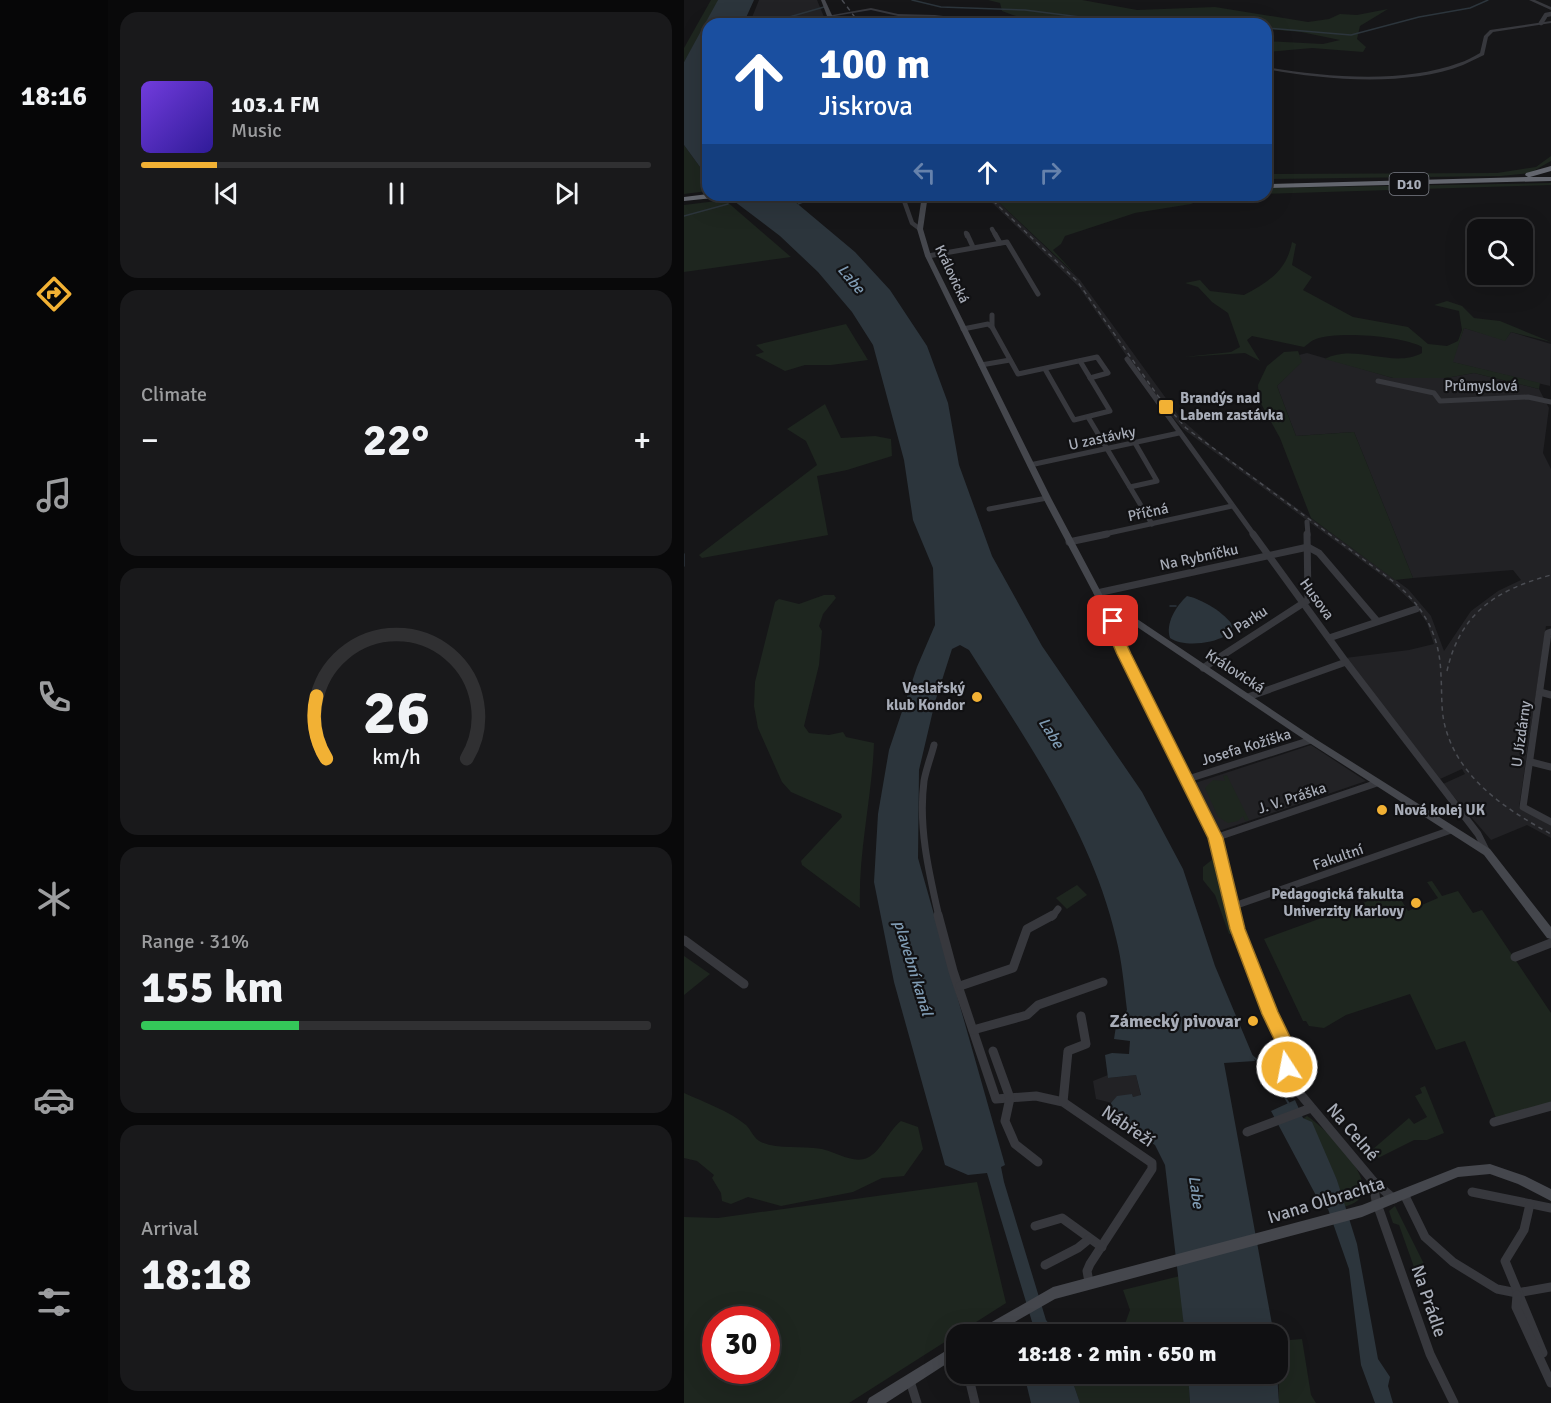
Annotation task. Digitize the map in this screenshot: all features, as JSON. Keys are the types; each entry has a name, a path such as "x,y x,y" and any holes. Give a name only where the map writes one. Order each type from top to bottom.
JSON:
{"highway":[{"path":"1508,178 1535,174 1551,168"},
{"name":"D10","path":"1272,184 1551,178"},
{"name":"D10","path":"1272,184 1551,178"},
{"path":"684,198 702,194"},
{"path":"684,198 702,197"}],"main road":[{"path":"825,5 829,16"},
{"name":"Královická","path":"924,201 920,229 928,256 1030,465 1097,593 1116,612 1377,783 1487,852 1551,935"},
{"name":"Ivana Olbrachta","path":"998,1324 1047,1295 1140,1268 1353,1214 1379,1206 1458,1172 1478,1169 1503,1172 1551,1195"},
{"path":"874,1403 946,1357"}],"street":[{"path":"1531,0 1551,9"},
{"path":"829,16 865,9 904,15 951,18"},
{"path":"1541,23 1546,15 1551,14"},
{"path":"1272,69 1300,74 1392,77 1442,72 1482,54 1486,36 1492,31 1551,22"},
{"name":"Královická","path":"904,201 912,223 920,229"},
{"path":"992,229 1000,243"},
{"path":"966,233 973,247"},
{"path":"928,256 1006,242 1038,294"},
{"path":"992,315 994,319 992,327"},
{"path":"963,329 988,324 992,327 1018,374 1097,357 1108,373 1090,378"},
{"name":"Husova","path":"1127,359 1346,662 1478,834 1487,852"},
{"path":"981,365 1010,360"},
{"path":"1045,369 1074,420 1110,411 1080,361"},
{"name":"Průmyslová","path":"1378,381 1434,393 1440,401 1528,398 1549,400"},
{"path":"1088,417 1152,524"},
{"name":"U zastávky","path":"1030,465 1179,433"},
{"path":"1130,487 1156,481 1135,443"},
{"path":"989,509 1047,498"},
{"name":"Příčná","path":"1069,542 1233,506"},
{"path":"1304,603 1310,597 1307,522"},
{"path":"1308,546 1319,553 1377,621"},
{"name":"Na Rybníčku","path":"1097,593 1308,546"},
{"name":"U Parku","path":"1203,668 1304,603"},
{"path":"1329,638 1416,609"},
{"name":"Na Celné","path":"1116,612 1113,628 1124,654 1188,779 1215,838 1238,929 1257,982 1286,1048 1291,1083 1307,1110 1373,1181 1399,1197"},
{"name":"U Jízdárny","path":"1550,633 1523,807 1551,822"},
{"path":"1248,697 1346,662"},
{"path":"1540,692 1551,695"},
{"name":"Josefa Kožíška","path":"1188,779 1311,740"},
{"path":"934,745 926,762 924,840 940,926 996,1099 1010,1098"},
{"path":"1531,762 1551,767"},
{"name":"J. V. Práška","path":"1215,838 1377,783"},
{"name":"Fakultní","path":"1234,906 1451,830"},
{"path":"960,986 1013,968 1027,930 1051,919 1058,909"},
{"path":"684,940 744,984"},
{"path":"1515,957 1551,944"},
{"path":"973,1030 1027,1015 1038,1005 1103,982"},
{"path":"1063,1102 1068,1051 1086,1044 1081,1016"},
{"path":"993,1051 1010,1098 1005,1121 1015,1144 1038,1162"},
{"name":"Nábřeží","path":"1010,1098 1036,1096 1063,1102 1152,1162 1152,1169 1088,1268 1089,1282"},
{"path":"1494,1122 1551,1106"},
{"path":"1247,1132 1307,1110"},
{"name":"Na Prádle","path":"1373,1181 1379,1206 1430,1354 1454,1403"},
{"path":"1472,1192 1551,1208"},
{"path":"1399,1197 1425,1237 1453,1262 1497,1289 1517,1293 1551,1287"},
{"path":"1530,1204 1524,1230 1504,1261 1543,1353"},
{"path":"1035,1226 1062,1218 1102,1247"},
{"path":"1045,1265 1078,1248 1089,1239"},
{"path":"1517,1293 1516,1307 1548,1379"},
{"path":"910,1381 916,1402"},
{"path":"970,1384 975,1403"}],"shaded area":[{"path":"711,0 718,0 710,18 702,18 702,31 684,62 684,48"},
{"path":"759,0 817,0 824,18 752,18"},
{"path":"988,0 1082,0 1137,10 1215,7 1308,22 1329,19 1340,14 1357,15 1388,9 1360,26 1357,39 1366,47 1363,52 1312,48 1272,51 1272,41 1323,44 1340,40 1301,32 1272,30 1272,18 1137,16 1127,18 1022,18 1002,11 1000,3"},
{"path":"684,145 702,170 702,192 684,194"},
{"path":"1551,156 1551,161 1530,173 1501,176 1272,179 1272,174 1497,173 1536,167"},
{"path":"1551,183 1551,185 1272,194 1272,188"},
{"path":"726,201 791,257 684,272 684,205"},
{"path":"990,201 997,201 1080,280 1181,419 1213,447 1408,589 1431,616 1444,651 1471,611 1498,591 1521,580 1513,570 1413,578 1354,432 1296,436 1277,386 1301,362 1299,355 1307,353 1393,378 1446,378 1474,373 1539,389 1549,408 1543,453 1551,469 1551,626 1546,626 1519,807 1551,826 1551,838 1527,825 1491,840 1443,784 1465,774 1462,769 1440,779 1345,658 1409,650 1434,644 1427,623 1414,604 1392,583 1183,429 1155,397 1079,287"},
{"path":"997,201 1198,201 1135,213 1065,236 1061,244 1053,250 1075,274"},
{"path":"1292,242 1296,244 1292,265 1312,277 1303,290 1353,317 1408,327 1428,344 1447,346 1458,341 1462,330 1459,311 1434,305 1447,301 1462,306 1474,318 1500,321 1551,342 1511,332 1505,341 1464,328 1453,362 1540,383 1539,389 1474,373 1446,378 1393,378 1325,359 1349,354 1399,358 1422,353 1422,347 1413,343 1370,336 1326,337 1314,340 1304,347 1252,336 1247,340 1260,361 1245,353 1184,357 1231,352 1240,347 1228,313 1212,302 1198,287 1185,283 1200,280 1210,291 1244,295 1276,274 1290,252"},
{"path":"846,324 868,360 831,365 805,365 785,371 755,355 764,352 756,345"},
{"path":"1464,328 1505,340 1511,332 1551,344 1550,386 1452,362"},
{"path":"1298,351 1302,362 1277,386 1296,436 1354,432 1413,578 1395,580 1311,518 1280,438 1259,400 1258,385 1267,366 1284,352"},
{"path":"825,404 841,438 875,436 891,439 892,456 847,470 817,476 828,535 702,558 699,555 817,465 806,441 787,429"},
{"path":"824,595 834,595 836,598 823,614 819,626 822,631 819,665 804,726 809,733 829,735 843,732 846,737 874,743 861,866 860,908 802,865 801,861 842,817 841,814 791,792 782,782 758,728 754,706 755,682 775,602 779,599 799,604"},
{"path":"1311,745 1366,781 1219,831 1195,783"},
{"path":"1227,775 1249,820 1245,821 1243,816 1238,821 1228,823 1218,817 1205,788 1213,780 1225,781 1223,776"},
{"path":"1213,859 1216,860 1221,878 1232,934 1229,934 1215,895 1203,880 1203,867"},
{"path":"1432,881 1442,896 1458,891 1473,913 1482,910 1476,901 1551,1013 1551,1103 1496,1118 1465,1041 1436,1050 1410,994 1346,1015 1324,1028 1309,1026 1306,1021 1303,1021 1264,939 1390,893 1397,900 1400,898 1408,911 1438,898 1427,882"},
{"path":"1077,885 1087,895 1067,909 1056,898"},
{"path":"684,956 710,974 684,995"},
{"path":"1108,1075 1108,1078 1136,1075 1141,1096 1133,1097 1132,1094 1112,1103 1096,1099 1093,1081"},
{"path":"1425,1086 1444,1133 1427,1140 1414,1140 1378,1158 1372,1150 1409,1118 1414,1124 1427,1117 1415,1096 1422,1093 1420,1088"},
{"path":"684,1093 732,1115 746,1125 754,1137 768,1144 822,1149 850,1159 862,1159 877,1151 901,1121 918,1127 923,1149 904,1176 882,1178 853,1192 781,1206 748,1197 731,1204 722,1201 721,1193 712,1178 714,1175 697,1161 684,1158"},
{"path":"1307,1116 1329,1134 1353,1162 1361,1177 1363,1190 1358,1200 1343,1207 1337,1180 1304,1118"},
{"path":"977,1182 1006,1303 973,1324 946,1324 946,1341 849,1403 684,1403 684,1217 718,1218"},
{"path":"1395,1206 1424,1264 1414,1267 1399,1225 1393,1223 1389,1211"},
{"path":"1180,1276 1184,1324 1125,1324 1130,1310 1123,1290"},
{"path":"1302,1339 1311,1395 1316,1403 1279,1403 1279,1384 1288,1384 1288,1340"},
{"path":"1073,1384 1189,1384 1190,1403 1080,1403"}],"water":[{"path":"718,0 754,0 746,18 708,18"},
{"path":"702,29 702,170 684,145 684,62"},
{"path":"734,201 794,201 855,252 890,290 927,346 948,403 959,465 992,556 1042,646 1142,792 1183,869 1215,966 1255,1061 1224,1063 1272,1324 1184,1324 1165,1165 1155,1145 1113,1119 1111,1103 1117,1096 1141,1095 1136,1075 1108,1078 1105,1055 1129,1054 1130,1041 1114,1039 1116,1026 1127,1010 1120,956 1105,899 1091,861 1055,788 969,650 960,645 952,649 935,702 919,770 918,858 1005,1165 1001,1167 1004,1182 1046,1320 1049,1324 1033,1324 987,1173 968,1175 945,1165 894,982 874,882 878,814 889,750 917,667 935,625 933,568 913,520 904,460 873,345 852,312 818,272 780,236"},
{"path":"1187,596 1213,607 1225,616 1233,626 1225,636 1197,643 1182,643 1170,638 1169,627 1172,616"},
{"path":"1295,1100 1303,1118 1312,1122 1337,1180 1357,1244 1378,1359 1390,1377 1388,1386 1393,1403 1375,1403 1361,1365 1349,1269 1328,1209 1320,1203 1271,1111"},
{"path":"1026,1384 1073,1384 1080,1403 1031,1403"},
{"path":"1189,1384 1278,1384 1279,1403 1190,1403"}],"waterway":[{"path":"912,0 941,7 1025,10 1088,18"},
{"path":"1272,28 1351,35 1419,17 1470,8 1488,0"},
{"path":"786,18 824,7"},
{"path":"798,204 806,201"},
{"path":"684,216 728,204"},
{"path":"684,554 684,566"},
{"path":"1170,606 1176,606"},
{"path":"1252,1056 1269,1070 1289,1104"}],"railway":[{"path":"842,0 856,18"},
{"path":"993,201 1077,281 1158,396 1186,428 1394,582 1414,602 1429,624 1438,648 1444,722 1450,742 1459,759 1471,775 1500,802 1551,834"},
{"path":"1447,671 1461,634 1483,607 1513,588 1551,575"}],"place":[{"name":"Brandýs nad Labem zastávka","path":"1166,407"},
{"name":"Veslařský klub Kondor","path":"977,697"},
{"name":"Nová kolej UK","path":"1382,810"},
{"name":"Pedagogická fakulta Univerzity Karlovy","path":"1416,903"},
{"name":"Zámecký pivovar","path":"1253,1021"}],"route":[{"path":"1113,621 1113,628 1124,654 1188,779 1215,838 1238,929 1270,1014 1288,1054 1287,1067"}],"water label":[{"name":"Labe","path":"851,279"},
{"name":"Labe","path":"1051,733"},
{"name":"plavební kanál","path":"913,968"},
{"name":"Labe","path":"1196,1192"}]}
